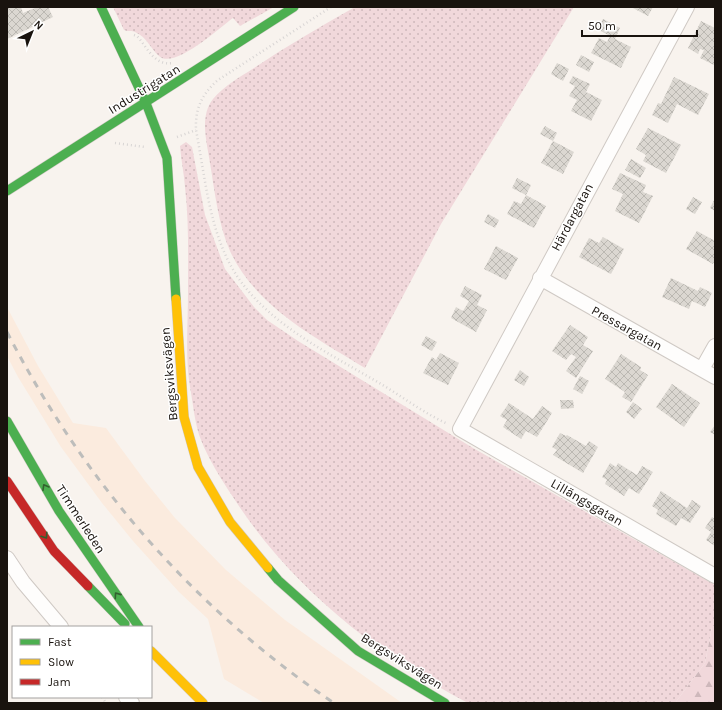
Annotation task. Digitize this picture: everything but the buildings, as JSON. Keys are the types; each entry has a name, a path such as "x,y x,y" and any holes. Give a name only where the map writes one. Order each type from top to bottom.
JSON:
{"street":[{"name":"Bergsviksvägen","path":"101,7 146,103 166,158 184,417 198,467 230,522 278,580 358,651 445,703"},
{"name":"Industrigatan","path":"7,191 294,7"},
{"name":"Härdargatan","path":"460,429 687,7"},
{"name":"Pressargatan","path":"540,278 715,377"},
{"path":"702,370 715,346"},
{"name":"Timmerleden","path":"7,421 58,511 138,626"},
{"name":"Lillängsgatan","path":"460,429 715,576"},
{"path":"7,481 54,551 127,626"},
{"path":"7,558 23,582 60,626"},
{"path":"152,646 166,667"},
{"path":"152,652 203,703"}],"path":[{"path":"331,7 224,76 207,90 198,107 196,130 220,241 238,278 257,301 282,323 332,355 445,422 460,429"},
{"path":"115,38 137,36 155,59 165,63 175,62"},
{"path":"111,144 123,143 144,147 196,130"}],"shaded area":[{"path":"7,307 38,366 73,423 106,428 145,481 175,518 226,570 285,620 402,703 264,703 224,679 208,619 179,592 133,541 102,503 61,447 18,377 7,356"}],"green space":[{"path":"113,7 274,7 240,26 233,18 185,53 166,59 159,56 139,34 134,31 124,30"},
{"path":"355,7 574,7 441,224 365,368 326,345 288,319 255,289 241,271 230,251 220,219 215,197 205,130 206,114 209,106 213,99 222,90 279,52"},
{"path":"186,142 192,147 205,215 225,269 254,307 267,320 298,341 473,448 715,585 715,626 712,627 705,663 675,703 468,703 400,662 368,639 337,615 281,560 256,529 224,483 208,455 197,428 188,375 188,226 185,182 180,146"},
{"path":"715,626 715,703 675,703 705,663 712,627"}],"railway":[{"path":"7,332 38,387 71,440 108,491 147,538 189,584 234,626 283,666 334,703"}],"traffic: fast":[{"path":"101,7 146,103 167,158 176,299"},
{"path":"7,191 294,7"},
{"path":"7,421 59,511 138,626"},
{"path":"268,568 278,580 358,651 445,703"},
{"path":"88,586 125,624"}],"traffic: slow":[{"path":"176,299 184,417 198,467 230,522 268,568"},
{"path":"152,652 203,703"}],"traffic: jam":[{"path":"7,481 54,551 88,586"}]}
